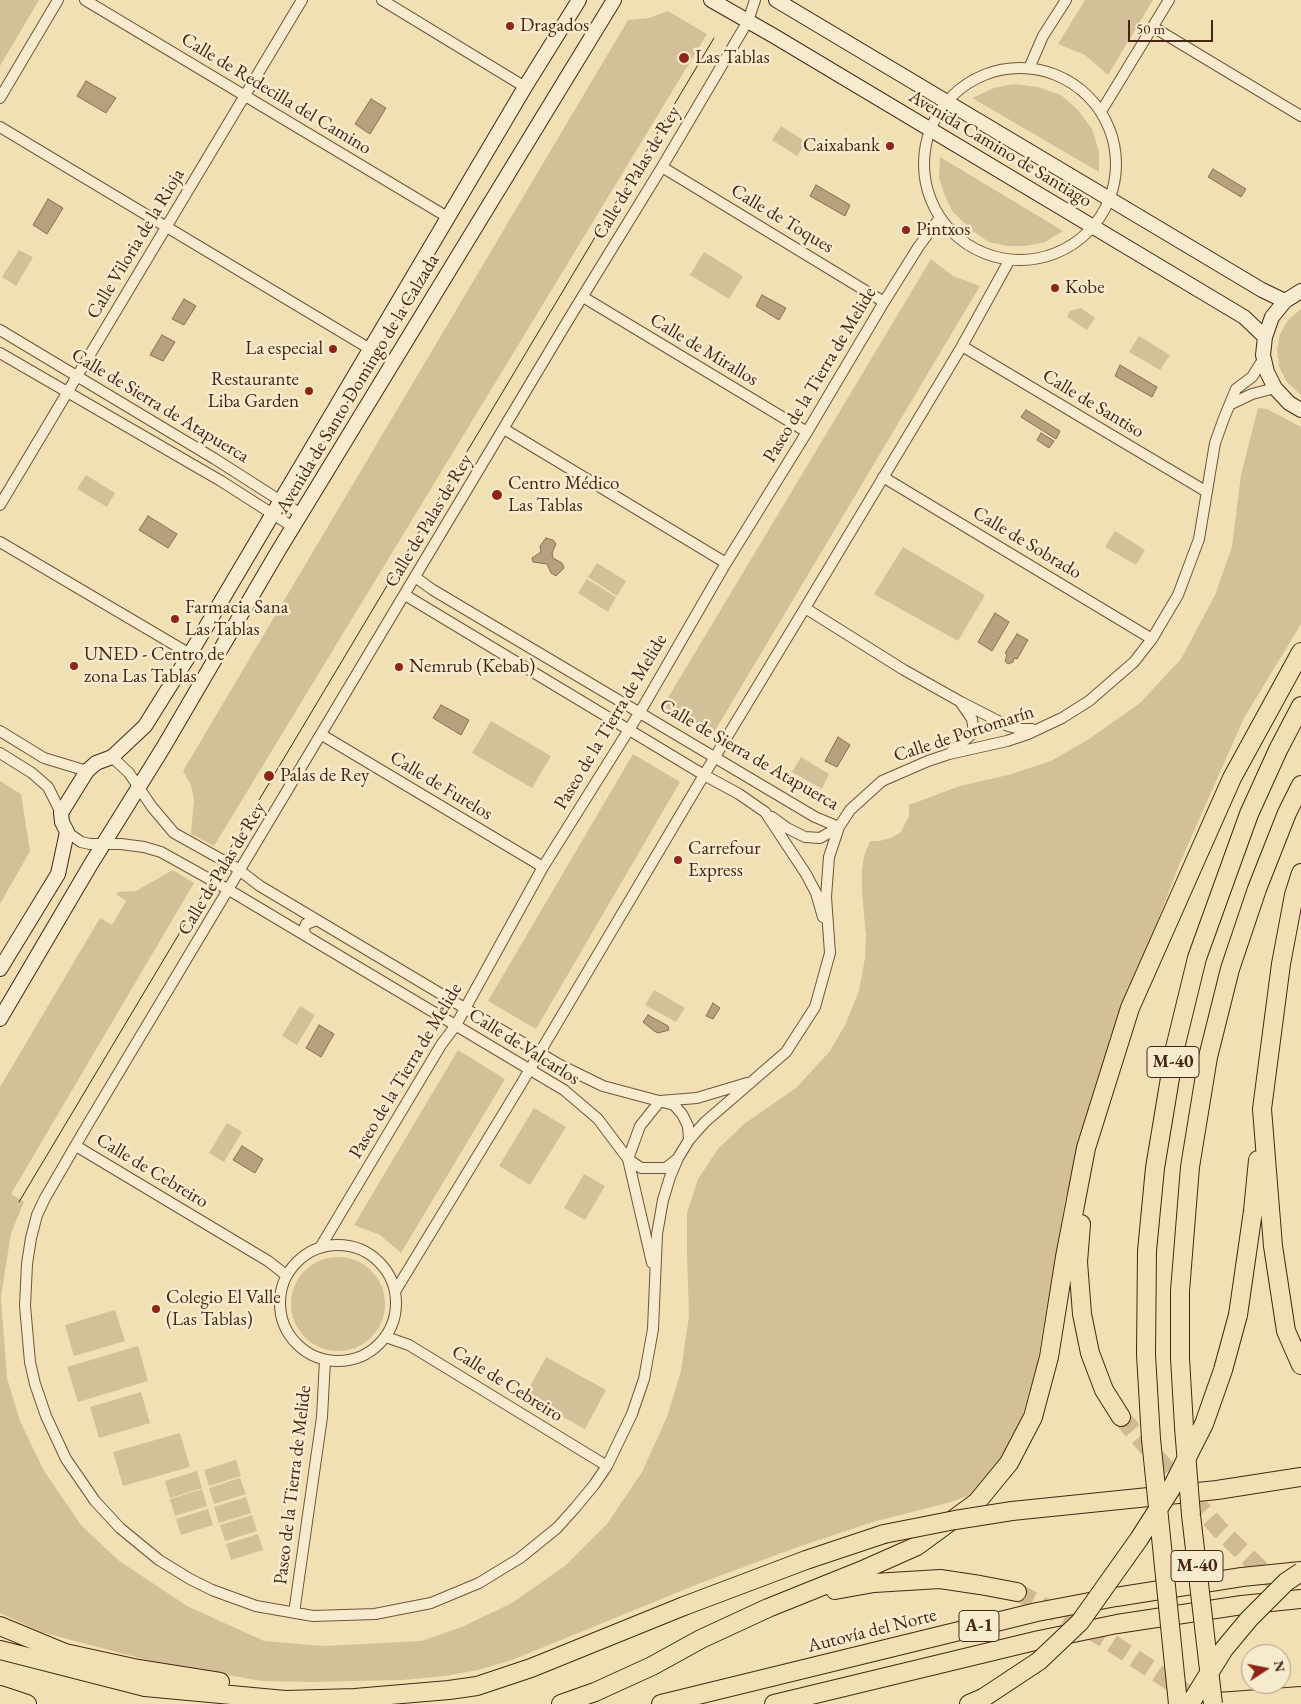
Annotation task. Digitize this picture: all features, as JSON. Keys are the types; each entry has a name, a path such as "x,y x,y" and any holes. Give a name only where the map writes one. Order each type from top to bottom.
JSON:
{"highway":[{"path":"561,1704 595,1692 644,1670 768,1608 917,1546 977,1502 1009,1463 1033,1417 1049,1357 1065,1257 1086,1148 1130,1008 1232,778 1301,652"},
{"name":"M-40","path":"1178,1704 1151,1439 1146,1355 1147,1251 1155,1168 1175,1048 1197,958 1250,814 1278,750 1301,706"},
{"name":"M-40","path":"1213,1704 1191,1515 1180,1358 1180,1290 1190,1167 1208,1057 1230,968 1257,889 1287,813 1301,785"},
{"path":"976,1701 1039,1661 1080,1622 1140,1540 1170,1489 1204,1424 1223,1370 1238,1315 1253,1211 1262,1109 1281,964 1294,895 1301,873"},
{"path":"1121,1416 1104,1390 1090,1353 1082,1314 1078,1262 1084,1195 1100,1134 1129,1041 1175,908"},
{"path":"1262,1109 1272,1246 1286,1331 1301,1365"},
{"path":"0,1650 145,1687 285,1700 408,1695 477,1686 531,1668 797,1563 884,1534 955,1520 1012,1512 1217,1490 1301,1477"},
{"path":"1301,1572 1286,1582 1249,1619 1224,1649 1195,1693 1190,1704 1301,1696"},
{"name":"Autovía del Norte","path":"661,1704 1037,1612 1242,1577 1301,1572"},
{"path":"768,1608 822,1592 874,1582 940,1579 1017,1592"},
{"name":"A-1","path":"774,1704 1039,1640 1117,1624 1242,1605 1301,1599"},
{"path":"0,1626 65,1653 174,1676 261,1688 285,1700"},
{"path":"0,1689 25,1704"},
{"path":"0,1695 25,1704"}],"street":[{"path":"0,98 58,0"},
{"name":"Calle de Redecilla del Camino","path":"85,0 449,218"},
{"name":"Calle Viloria de la Rioja","path":"0,505 302,0"},
{"path":"382,0 525,87"},
{"name":"Avenida de Santo Domingo de la Calzada","path":"61,813 87,771 96,763 112,757 145,726 190,654 525,87 579,0"},
{"name":"Avenida de Santo Domingo de la Calzada","path":"0,1019 104,844 139,789 301,514 614,0"},
{"name":"Avenida Camino de Santiago","path":"710,0 1244,317 1265,337"},
{"name":"Calle de Palas de Rey","path":"294,1613 256,1606 190,1580 159,1560 120,1528 81,1482 55,1438 35,1384 30,1362 25,1306 27,1264 37,1215 45,1198 415,577 662,167 748,21 755,0"},
{"name":"Avenida Camino de Santiago","path":"776,0 1262,290 1284,300"},
{"path":"1030,66 1043,36 1066,0"},
{"path":"1102,110 1169,0"},
{"path":"1153,27 1301,116"},
{"path":"1030,66 1051,71 1071,80 1088,94 1102,110 1111,131 1116,153 1115,175 1109,199 1091,226 1074,243 1054,254 1032,260 1009,261 982,255 958,240 939,219 925,182 924,148 930,130 947,103 963,85 983,73 1006,67 1030,66"},
{"path":"0,128 370,349"},
{"name":"Calle de Toques","path":"662,167 884,302"},
{"name":"Paseo de la Tierra de Melide","path":"321,1246 441,1045 456,1025 542,866 640,712 726,563 884,302 919,246 939,219"},
{"path":"396,1290 962,346 1009,261"},
{"path":"1301,290 1284,300 1272,317 1265,337 1264,358 1267,372 1275,388 1289,404 1301,410"},
{"name":"Calle de Mirallos","path":"583,297 807,432"},
{"name":"Calle de Sierra de Atapuerca","path":"0,330 215,459 276,508 294,526"},
{"name":"Calle de Santiso","path":"962,346 1206,492"},
{"name":"Calle de Sierra de Atapuerca","path":"0,352 221,481 276,508 301,514"},
{"name":"Calle de Portomarín","path":"294,1613 322,1616 375,1614 431,1602 479,1583 520,1558 557,1528 590,1490 607,1466 632,1414 644,1379 653,1329 657,1234 663,1200 678,1158 689,1140 705,1122 786,1052 815,1006 830,949 826,897 829,857 840,827 850,810 882,781 928,761 949,754 1007,741 1062,718 1089,702 1134,662 1152,639 1178,595 1198,539 1215,443 1224,418 1236,389 1252,377 1264,358"},
{"path":"1231,404 1252,394 1275,388"},
{"path":"504,428 726,563"},
{"name":"Calle de Sobrado","path":"883,477 1152,639"},
{"path":"0,542 190,654"},
{"name":"Calle de Sierra de Atapuerca","path":"415,577 433,590 815,817 840,827"},
{"name":"Calle de Sierra de Atapuerca","path":"405,595 738,794 787,828 805,837 820,838 840,827"},
{"path":"805,608 904,670 961,702 1008,726 1020,729 1040,728"},
{"path":"949,754 974,732 972,719 961,702"},
{"path":"0,731 44,758 87,771"},
{"name":"Calle de Furelos","path":"322,735 542,866"},
{"path":"0,754 32,773 48,787 68,832 58,874 0,969"},
{"path":"112,757 129,773 139,789"},
{"name":"Calle de Valcarlos","path":"139,789 174,833 539,1054 603,1086 660,1101"},
{"name":"Calle de Sierra de Atapuerca","path":"765,812 806,874 816,893 825,921 830,949"},
{"name":"Calle de Valcarlos","path":"68,832 81,842 90,844 138,846 161,852 229,890 564,1090 598,1119 628,1159"},
{"path":"279,921 288,920 292,912 289,903"},
{"path":"308,937 305,935 304,929 306,924 317,920"},
{"name":"Calle de Portomarín","path":"660,1101 697,1098 752,1081"},
{"path":"678,1158 666,1168 653,1169 641,1168 628,1159 640,1126 660,1101 674,1105 682,1114 688,1126 689,1140"},
{"name":"Calle de Cebreiro","path":"76,1146 268,1260 286,1275"},
{"name":"Calle de Portomarín","path":"628,1159 655,1279"},
{"path":"340,1244 359,1248 376,1258 388,1272 396,1290 397,1306 394,1322 386,1336 374,1349 359,1358 342,1362 325,1360 308,1354 294,1342 285,1327 280,1310 280,1292 286,1275 295,1262 321,1246 340,1244"},
{"name":"Calle de Cebreiro","path":"386,1336 409,1345 607,1466"},
{"name":"Paseo de la Tierra de Melide","path":"294,1613 322,1417 325,1360"}],"shaded area":[{"path":"0,0 39,0 0,66"},
{"path":"1085,0 1153,0 1108,75 1085,55 1058,44"},
{"path":"668,11 707,34 214,846 191,834 194,800 191,785 183,771 628,20 649,18"},
{"path":"86,81 116,98 106,113 77,96"},
{"path":"1013,84 1038,87 1061,95 1078,110 1092,129 1099,152 1099,172 972,98 994,88"},
{"path":"371,99 386,108 370,134 355,124"},
{"path":"781,126 806,142 797,156 772,140"},
{"path":"940,157 1063,231 1045,242 1026,246 1007,246 989,242 974,232 952,211 939,178"},
{"path":"1213,169 1246,189 1241,197 1208,177"},
{"path":"816,185 850,205 845,216 810,196"},
{"path":"48,199 63,208 47,234 33,225"},
{"path":"19,250 33,257 16,286 2,277"},
{"path":"704,252 743,276 729,299 690,275"},
{"path":"931,259 953,276 980,286 713,734 663,706"},
{"path":"762,295 786,308 779,320 756,306"},
{"path":"184,299 196,306 184,325 172,319"},
{"path":"1081,308 1095,318 1087,330 1067,317 1070,311"},
{"path":"1301,309 1301,395 1286,381 1279,366 1277,350 1280,334 1288,320"},
{"path":"162,335 175,342 163,361 150,355"},
{"path":"1139,336 1170,355 1160,370 1129,352"},
{"path":"1120,365 1157,387 1152,397 1115,376"},
{"path":"1258,408 1267,409 1301,427 1301,624 1244,718 1179,865 1124,1009 1105,1061 1065,1200 1037,1365 1022,1417 1001,1458 973,1494 951,1502 873,1522 795,1548 698,1584 512,1660 478,1670 445,1676 402,1680 262,1681 154,1662 41,1632 0,1613 0,1087 100,918 112,925 126,901 117,895 118,892 136,891 173,870 194,883 11,1194 24,1202 11,1233 1,1297 7,1378 20,1421 44,1471 81,1525 118,1560 187,1606 264,1641 323,1646 421,1641 462,1627 512,1603 566,1565 607,1524 642,1472 667,1417 681,1371 689,1316 687,1213 698,1179 718,1149 744,1124 796,1088 830,1051 845,1025 859,991 865,958 866,936 862,870 864,856 870,841 891,838 901,832 909,816 909,805 960,786 1008,775 1051,761 1089,739 1140,703 1181,659 1215,595 1232,547 1241,475"},
{"path":"1026,410 1060,431 1056,439 1021,417"},
{"path":"1041,433 1054,441 1049,448 1037,440"},
{"path":"86,475 115,493 107,507 77,489"},
{"path":"148,516 177,534 168,548 139,530"},
{"path":"1115,531 1145,550 1136,565 1105,547"},
{"path":"546,538 553,540 556,544 552,553 553,558 562,563 564,568 556,576 551,573 547,564 533,562 532,558 541,552 540,546"},
{"path":"903,547 985,595 958,641 874,594"},
{"path":"597,563 626,581 617,596 588,577"},
{"path":"587,579 616,597 608,612 578,593"},
{"path":"995,613 1009,622 992,651 978,642"},
{"path":"1017,634 1028,640 1017,659 1014,658 1013,662 1008,664 1005,661 1007,654 1005,653"},
{"path":"441,705 469,720 461,735 433,718"},
{"path":"491,721 551,756 532,788 472,753"},
{"path":"838,737 850,745 837,767 825,761"},
{"path":"633,754 680,782 536,1029 488,1001"},
{"path":"801,757 829,774 822,789 792,772"},
{"path":"0,781 21,794 30,851 0,904"},
{"path":"654,990 685,1008 676,1022 645,1005"},
{"path":"713,1003 720,1008 713,1019 706,1016"},
{"path":"300,1006 315,1015 297,1045 282,1036"},
{"path":"648,1015 668,1026 669,1030 658,1033 654,1031 643,1022"},
{"path":"319,1025 334,1034 321,1057 306,1048"},
{"path":"458,1050 505,1079 401,1253 380,1235 354,1225"},
{"path":"534,1108 566,1127 530,1185 499,1166"},
{"path":"227,1123 242,1132 224,1162 209,1153"},
{"path":"242,1146 263,1159 255,1173 233,1160"},
{"path":"584,1174 605,1186 585,1220 564,1208"},
{"path":"338,1257 356,1261 371,1271 381,1286 385,1304 381,1322 371,1337 356,1347 338,1351 320,1347 305,1337 295,1322 291,1304 295,1286 305,1271 320,1261"},
{"path":"115,1310 125,1341 74,1356 65,1325"},
{"path":"138,1346 148,1381 78,1402 67,1367"},
{"path":"546,1357 606,1390 585,1429 525,1396"},
{"path":"141,1392 150,1423 99,1438 90,1407"},
{"path":"180,1433 190,1467 123,1486 113,1452"},
{"path":"236,1460 241,1476 209,1486 204,1470"},
{"path":"197,1471 202,1488 170,1498 165,1481"},
{"path":"240,1478 246,1494 214,1504 209,1488"},
{"path":"202,1489 207,1506 175,1516 170,1499"},
{"path":"246,1497 251,1513 219,1523 214,1507"},
{"path":"208,1509 213,1525 181,1535 176,1519"},
{"path":"252,1515 257,1531 225,1541 220,1525"},
{"path":"258,1534 263,1550 231,1560 226,1544"}],"tunnel":[{"path":"1121,1417 1221,1531 1275,1583"},
{"path":"1017,1592 1104,1638 1180,1688 1197,1704"}],"tram line":[{"path":"19,1202 714,38"}],"place":[{"name":"Dragados","path":"510,26"},
{"name":"Las Tablas","path":"684,58"},
{"name":"Caixabank","path":"890,146"},
{"name":"Pintxos","path":"906,230"},
{"name":"Kobe","path":"1055,288"},
{"name":"La especial","path":"333,349"},
{"name":"Restaurante Liba Garden","path":"309,391"},
{"name":"Centro Médico Las Tablas","path":"497,495"},
{"name":"Farmacia Sana Las Tablas","path":"175,619"},
{"name":"UNED - Centro de zona Las Tablas","path":"74,666"},
{"name":"Nemrub (Kebab)","path":"399,667"},
{"name":"Palas de Rey","path":"269,776"},
{"name":"Carrefour Express","path":"678,860"},
{"name":"Colegio El Valle (Las Tablas)","path":"156,1309"}]}
